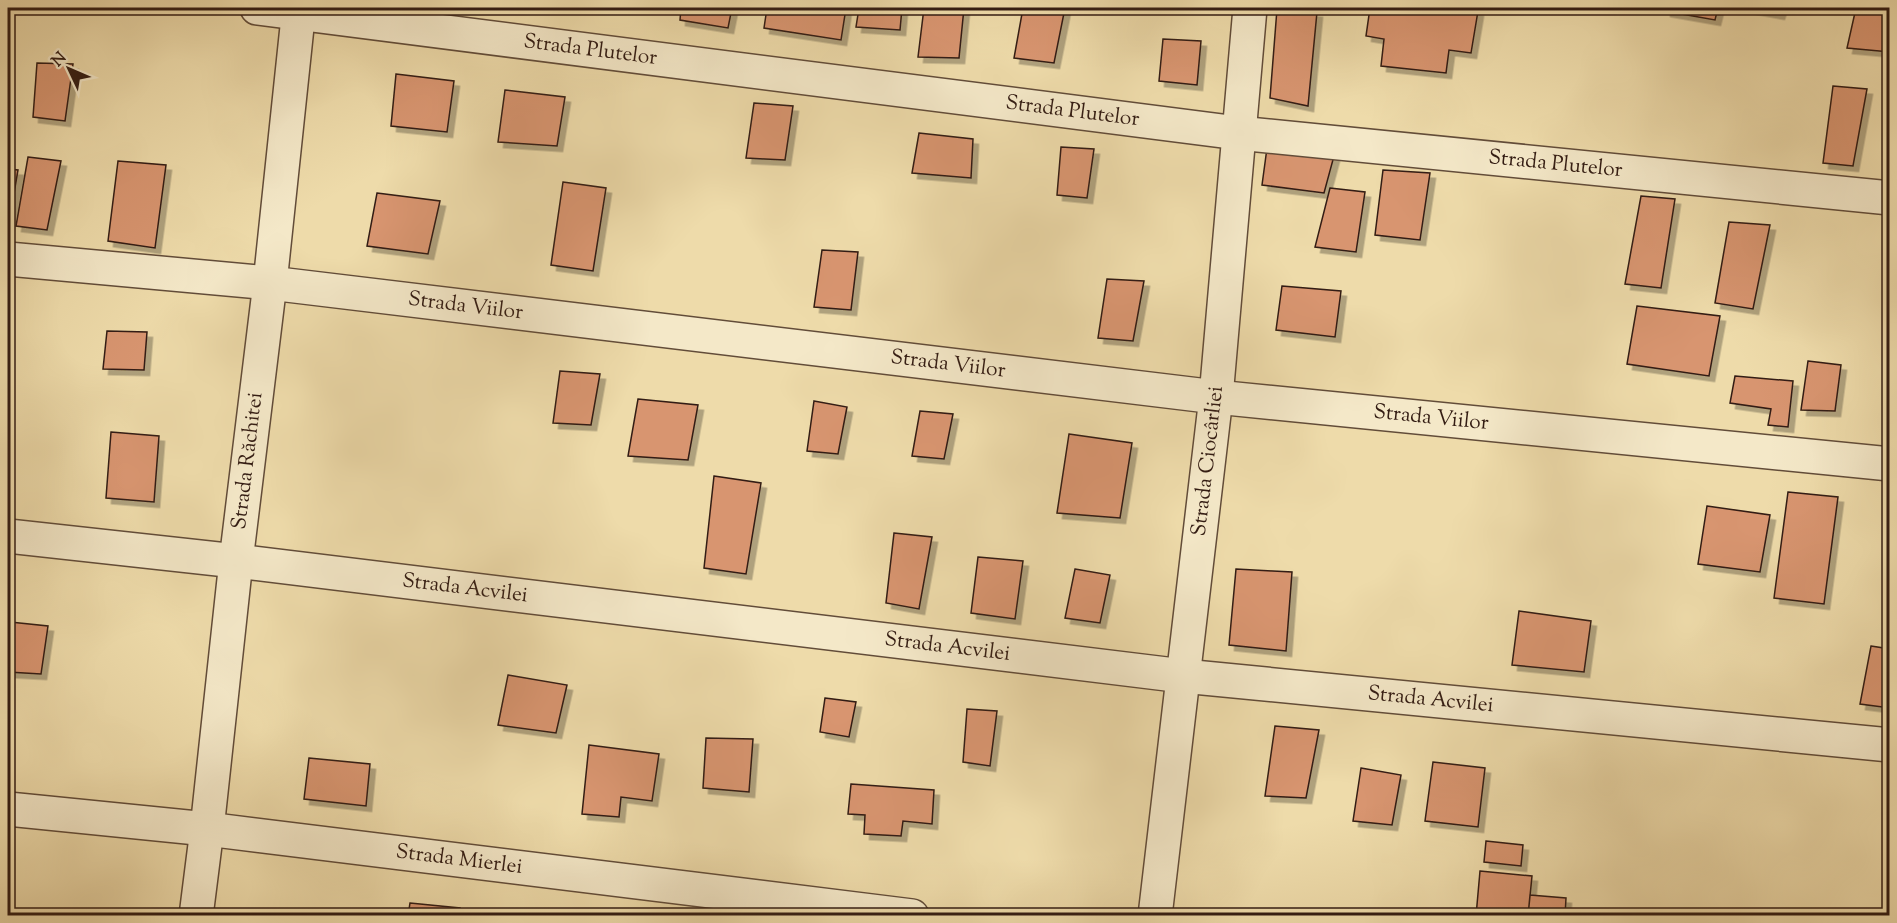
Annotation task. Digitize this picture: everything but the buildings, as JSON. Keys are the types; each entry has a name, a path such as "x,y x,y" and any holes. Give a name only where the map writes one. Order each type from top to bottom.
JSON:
{"street":[{"name":"Strada Plutelor","path":"257,8 298,10 1238,133 1890,198"},
{"name":"Strada Ciocârliei","path":"1155,915 1216,397 1250,8"},
{"name":"Strada Răchitei","path":"196,915 270,283 298,10"},
{"name":"Strada Viilor","path":"8,259 270,283 1216,397 1890,464"},
{"name":"Strada Acvilei","path":"8,536 236,561 1183,676 1890,745"},
{"name":"Strada Mierlei","path":"8,809 207,829 912,915"}]}
